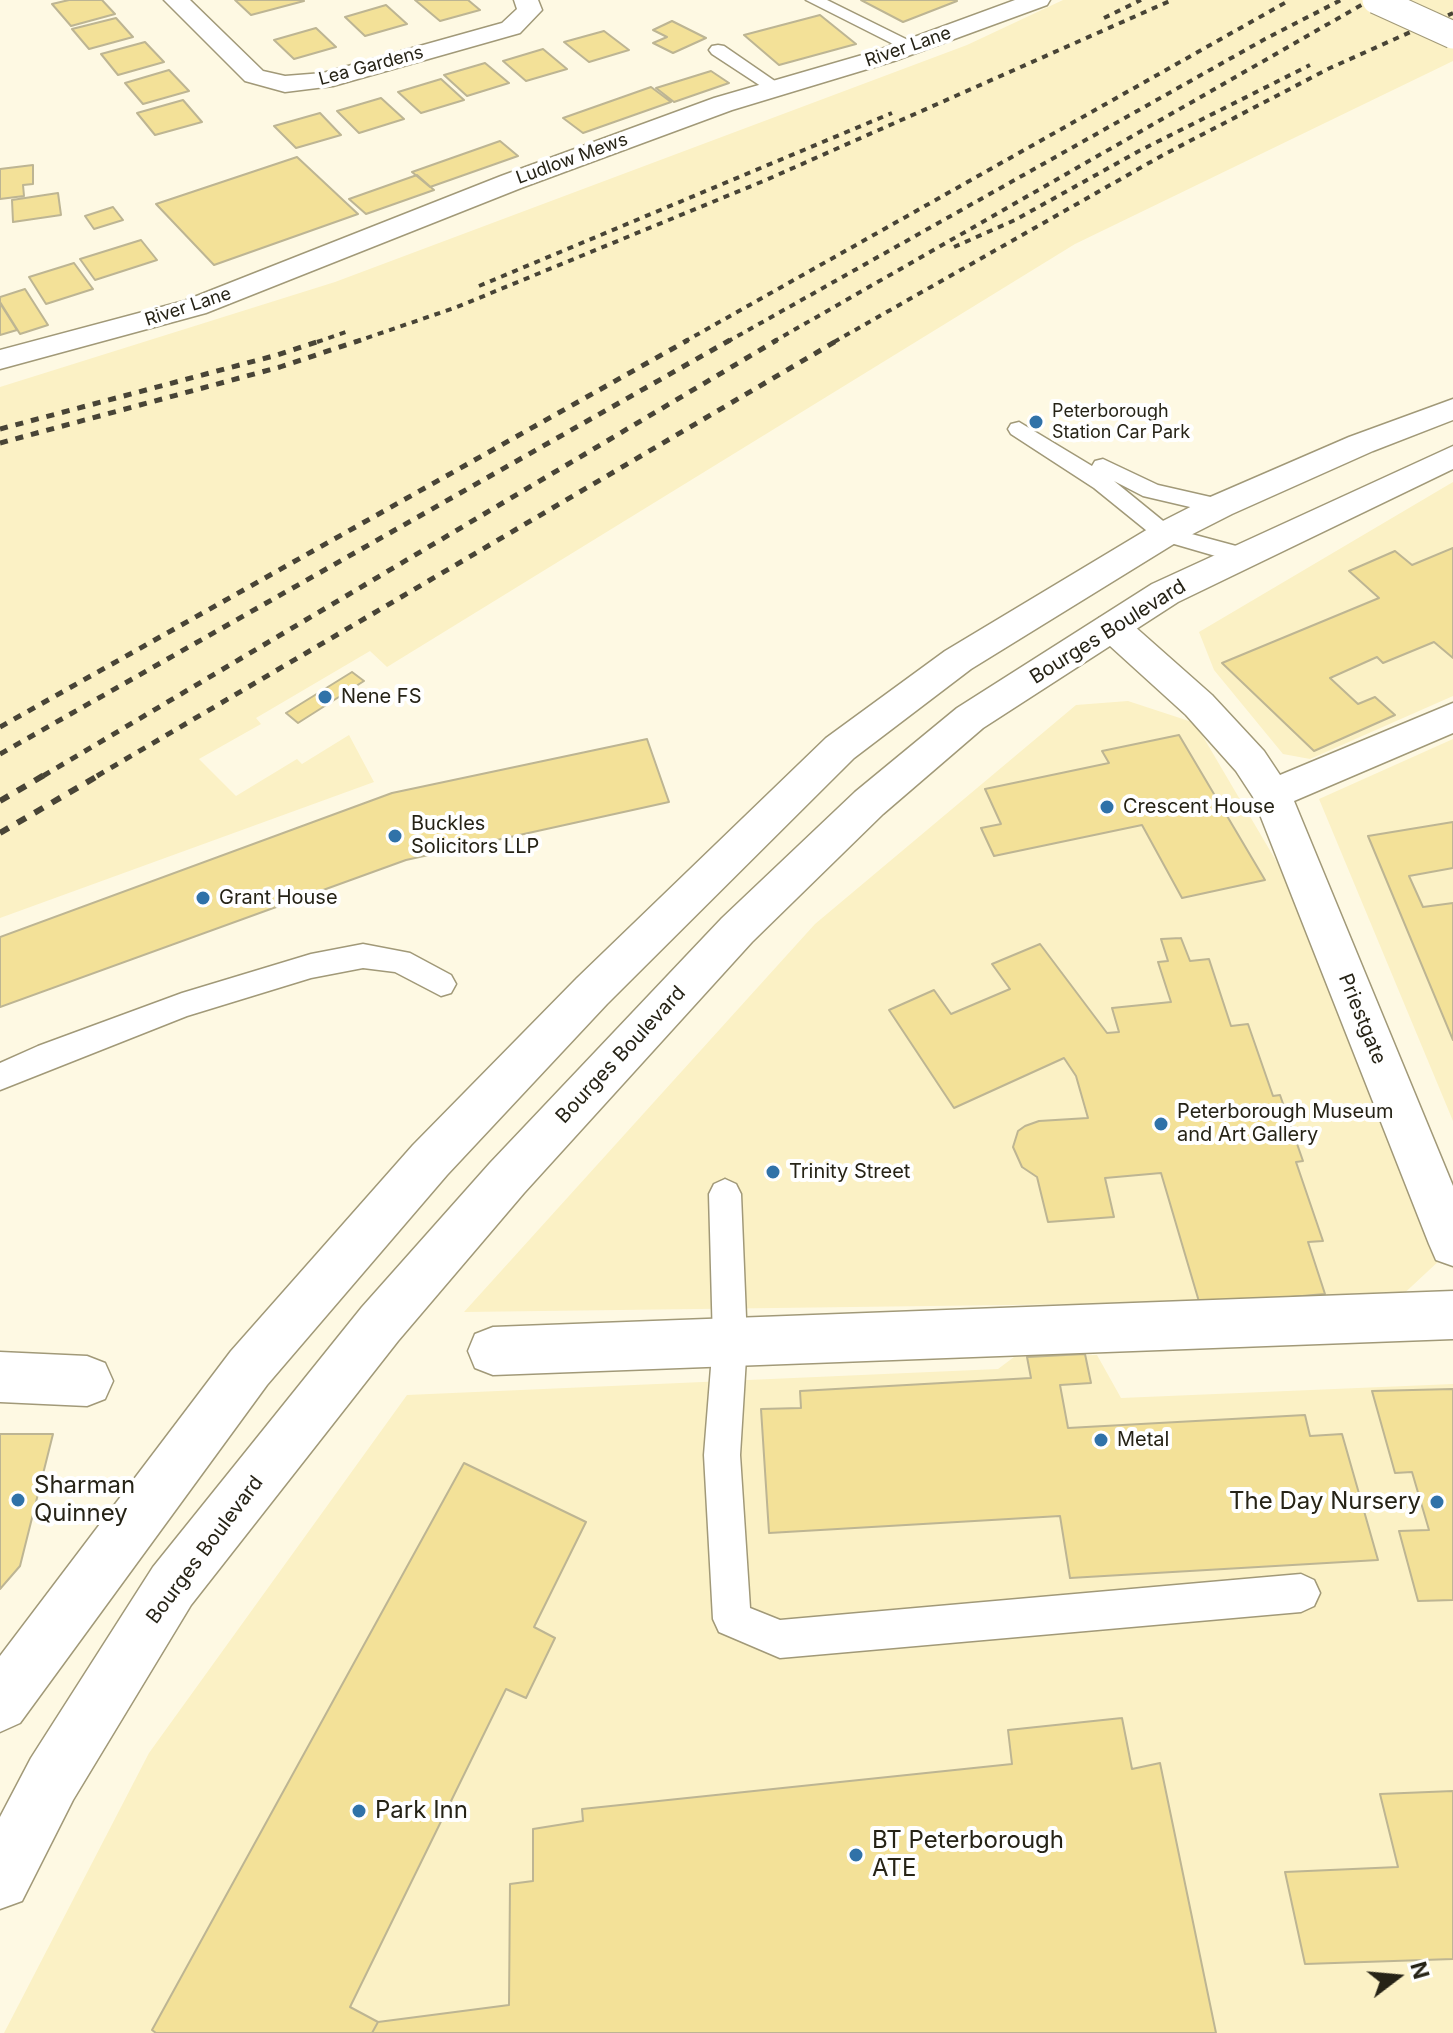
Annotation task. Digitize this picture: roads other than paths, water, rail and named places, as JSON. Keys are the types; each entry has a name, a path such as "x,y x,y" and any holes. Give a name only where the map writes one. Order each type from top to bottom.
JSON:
{"street":[{"name":"Lea Gardens","path":"176,0 254,76 285,84 324,81 511,28 530,10 526,0"},
{"name":"River Lane","path":"776,88 911,46 1038,0"},
{"path":"1376,0 1453,35"},
{"name":"Ludlow Mews","path":"371,239 511,182 723,104 776,88"},
{"name":"River Lane","path":"0,360 195,307 371,239"},
{"path":"0,1703 249,1368 430,1160 592,991 862,729 958,660 1165,534 1220,506 1361,444 1453,409"},
{"name":"Bourges Boulevard","path":"0,1879 52,1779 172,1586 380,1324 507,1178 737,930 869,803 970,718 1165,593 1453,456"},
{"name":"Priestgate","path":"1112,627 1199,705 1250,761 1271,794 1453,1244"},
{"path":"1271,794 1323,775 1453,717"},
{"path":"493,1351 1453,1315"},
{"path":"0,1377 87,1381"}],"lane":[{"path":"814,0 911,46"},
{"path":"718,50 776,88"},
{"path":"1220,506 1151,491 1040,429 1019,429 1102,483 1165,534 1243,556"},
{"path":"0,1077 49,1055 182,1005 311,966 363,956 376,957 400,961 441,984"},
{"path":"725,1194 730,1342 722,1455 732,1619 780,1639 1301,1593"}],"railway":[{"path":"1104,18 1141,0"},
{"path":"355,342 457,307 766,180 1172,0"},
{"path":"684,342 1290,0"},
{"path":"727,342 1265,39 1341,0"},
{"path":"773,342 1370,0"},
{"path":"834,342 1163,155 1330,68 1453,13"},
{"path":"954,247 1015,220 1139,151 1310,65"},
{"path":"479,286 892,113"},
{"path":"319,341 346,332"},
{"path":"355,342 361,340"},
{"path":"0,727 688,340"},
{"path":"0,754 730,340"},
{"path":"43,776 777,340"},
{"path":"97,776 838,340"},
{"path":"0,429 319,341"},
{"path":"0,443 280,367 355,342"},
{"path":"0,801 46,774"},
{"path":"0,833 101,774"}],"place":[{"name":"Peterborough Station Car Park","path":"1036,422"},
{"name":"Nene FS","path":"325,697"},
{"name":"Crescent House","path":"1107,807"},
{"name":"Buckles Solicitors LLP","path":"395,836"},
{"name":"Grant House","path":"203,898"},
{"name":"Peterborough Museum and Art Gallery","path":"1161,1124"},
{"name":"Trinity Street","path":"773,1172"},
{"name":"Metal","path":"1101,1440"},
{"name":"Sharman Quinney","path":"18,1500"},
{"name":"The Day Nursery","path":"1437,1502"},
{"name":"Park Inn","path":"359,1811"},
{"name":"BT Peterborough ATE","path":"856,1855"}]}
